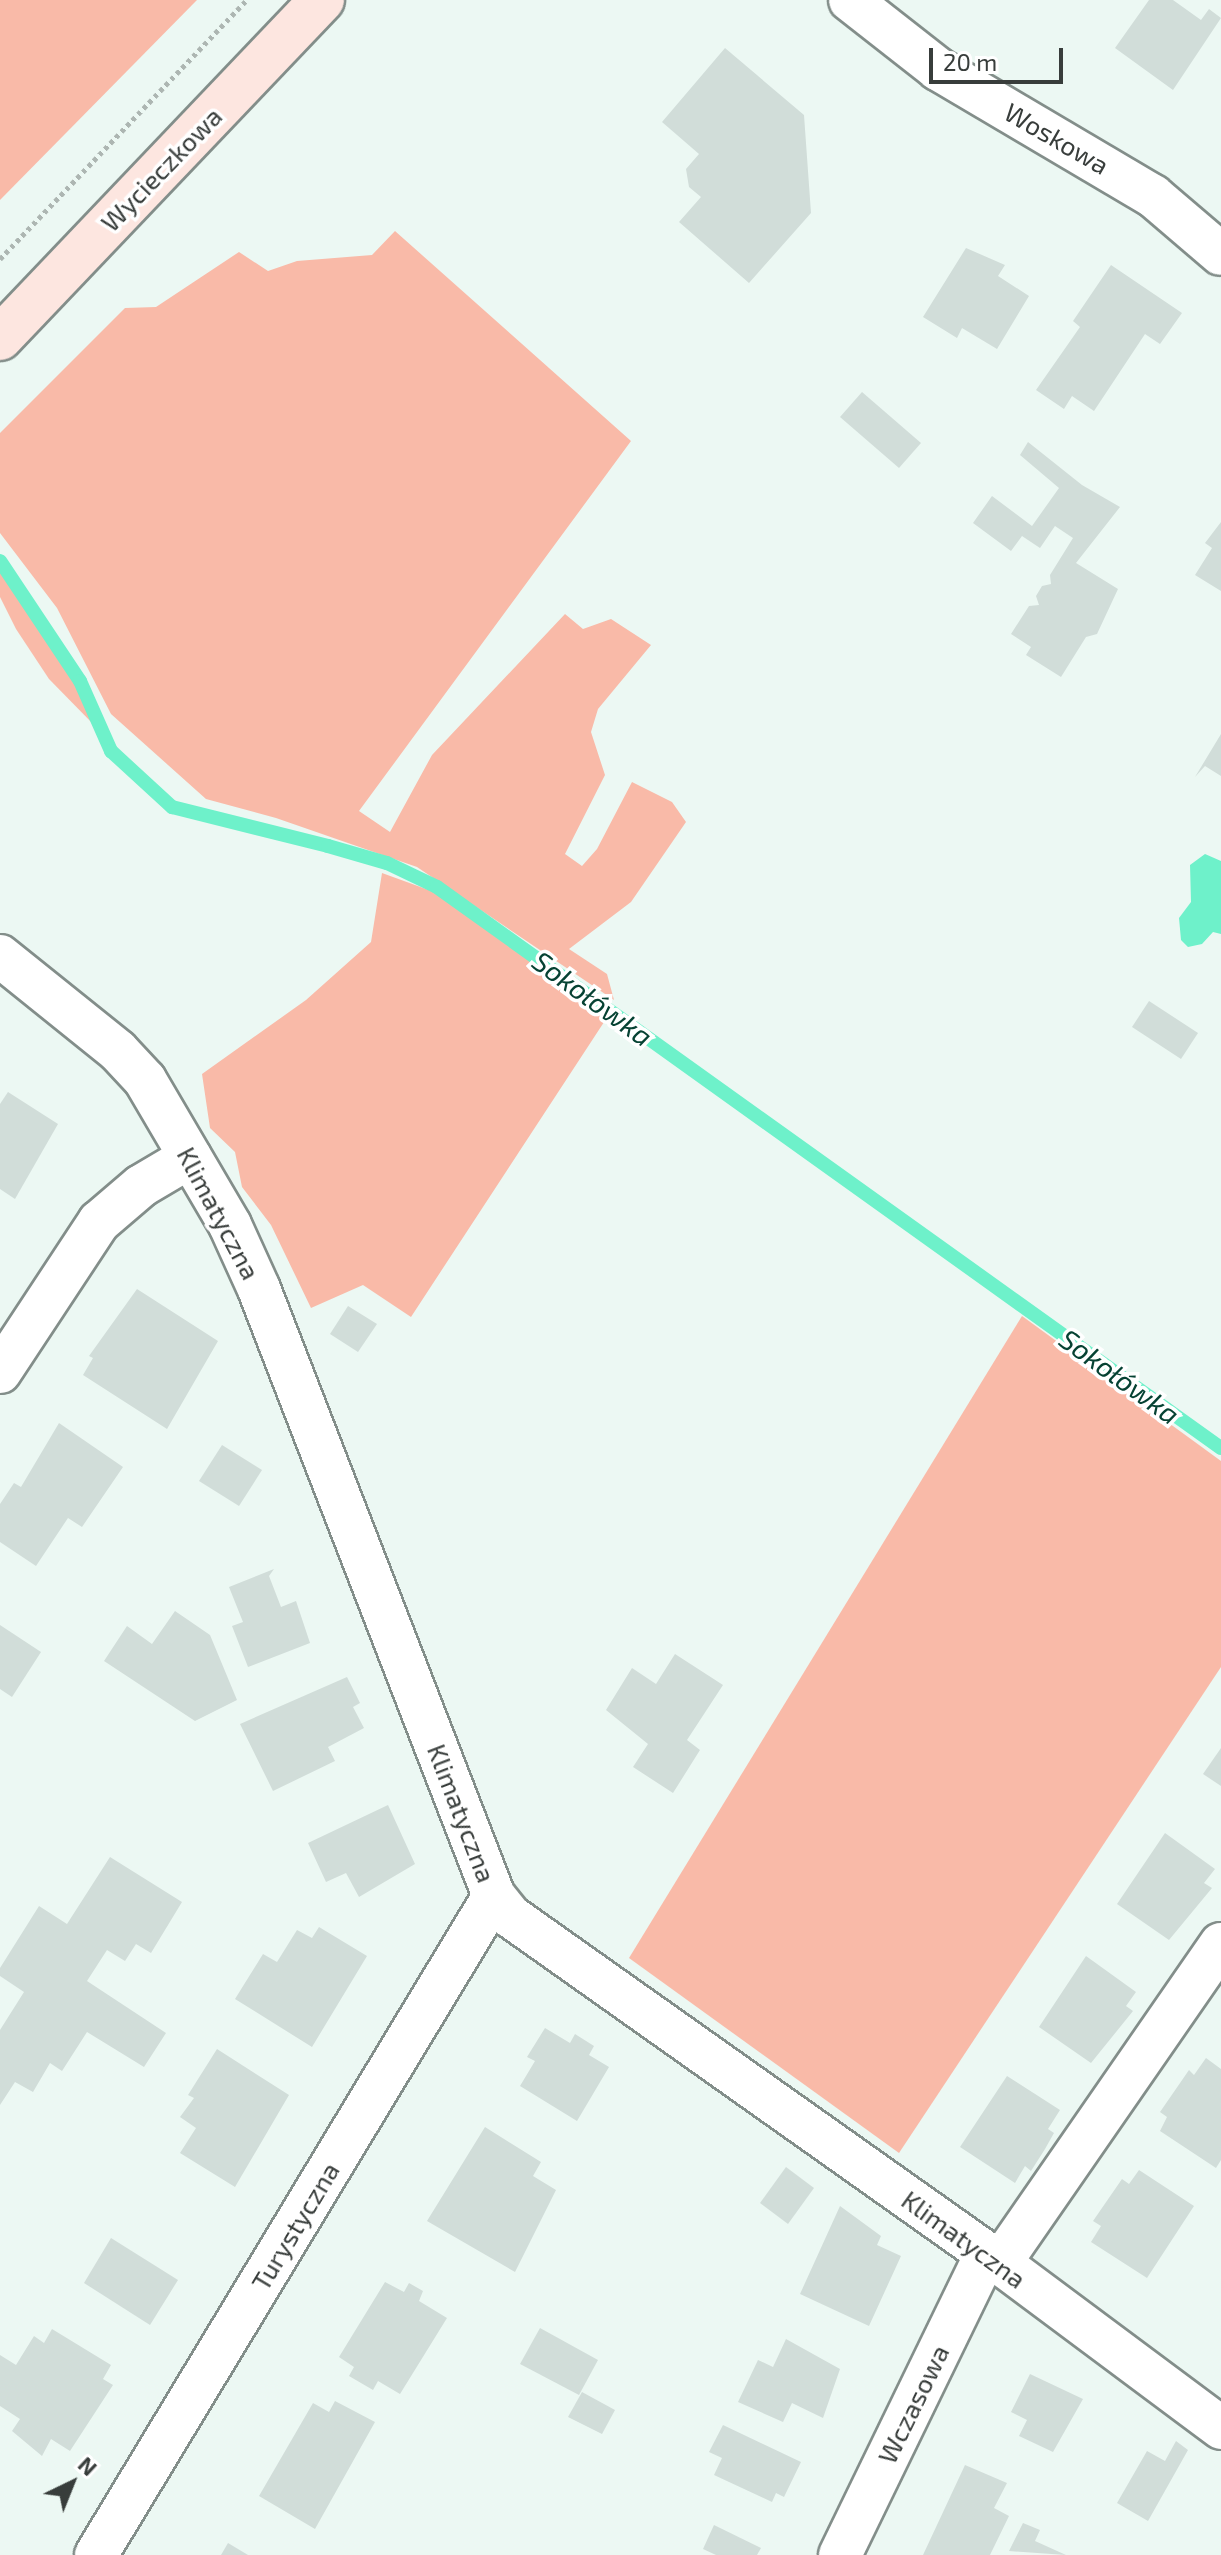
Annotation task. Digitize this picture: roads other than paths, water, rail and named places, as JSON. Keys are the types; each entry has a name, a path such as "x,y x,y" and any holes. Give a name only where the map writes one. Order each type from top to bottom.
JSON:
{"street":[{"name":"Wycieczkowa","path":"0,338 322,0"},
{"name":"Woskowa","path":"850,0 938,69 1153,196 1221,254"},
{"name":"Klimatyczna","path":"0,956 118,1051 145,1080 190,1157 259,1289 494,1896 529,1932 993,2259 1221,2428"},
{"path":"0,1372 99,1222 141,1186 190,1157"},
{"name":"Turystyczna","path":"96,2555 494,1896"},
{"name":"Wczasowa","path":"840,2555 993,2259 1221,1944"}],"waterway":[{"name":"Sokołówka","path":"0,561 80,681 111,751 172,807 387,863 437,887 1221,1448"}]}
